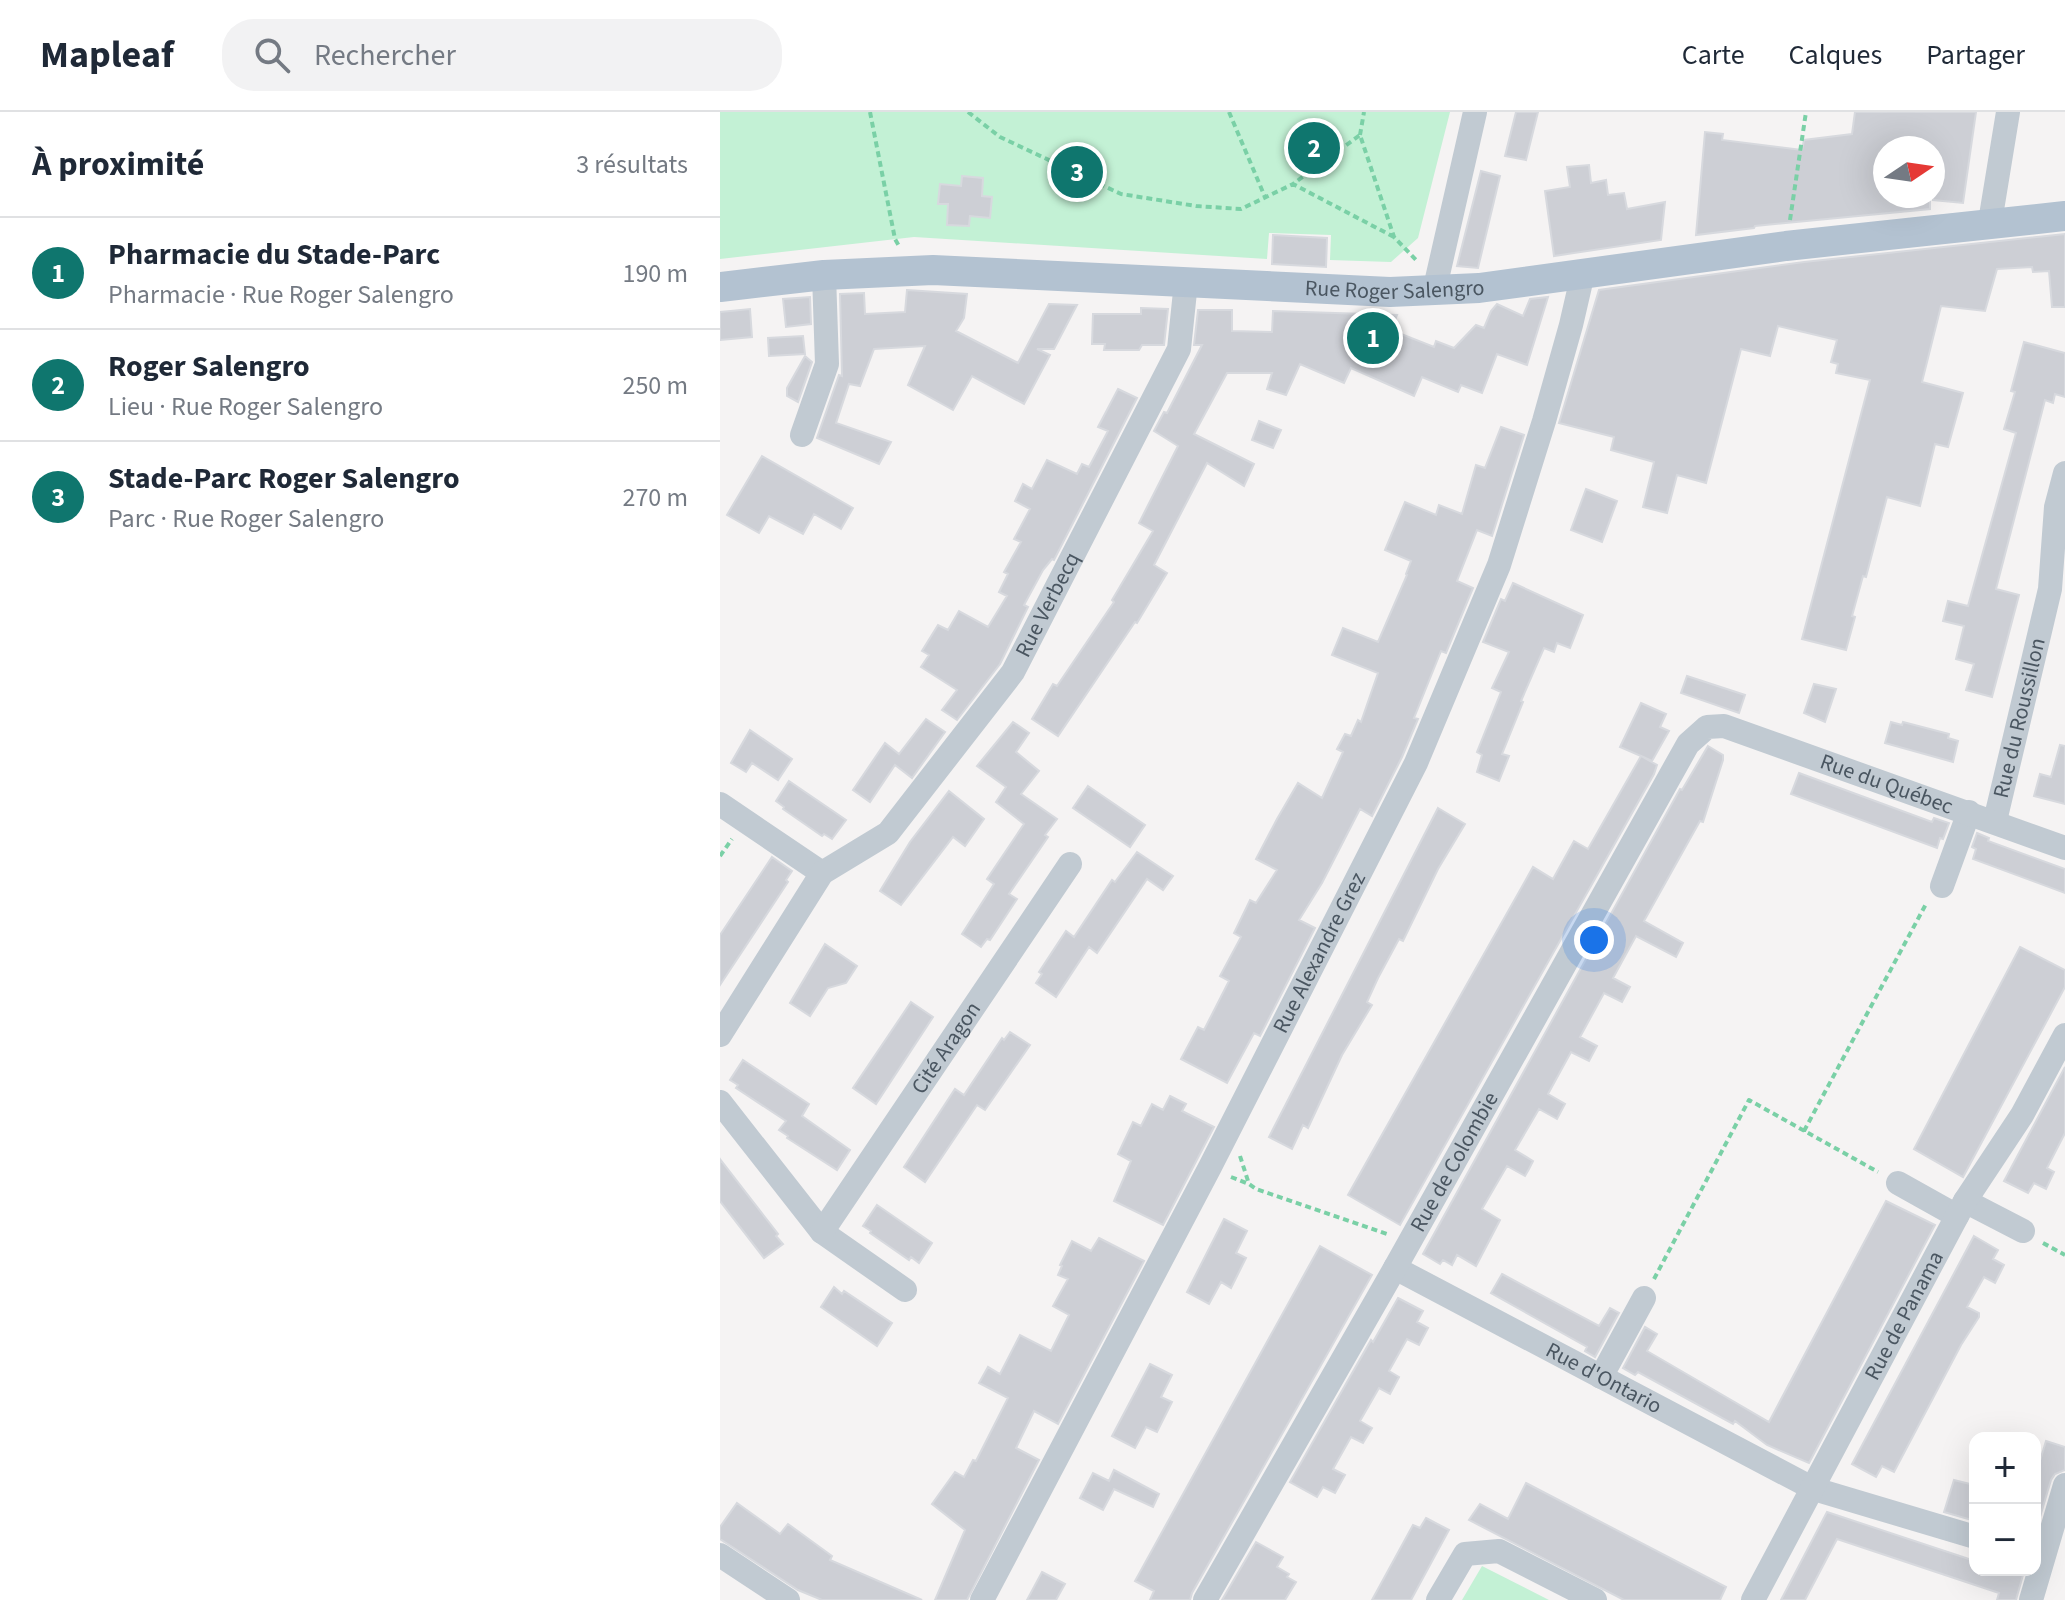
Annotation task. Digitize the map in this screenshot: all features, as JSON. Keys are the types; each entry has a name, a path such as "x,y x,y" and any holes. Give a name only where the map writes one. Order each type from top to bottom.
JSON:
{"main road":[{"name":"Rue Roger Salengro","path":"720,287 903,270 1434,292 1786,246 2065,216"}],"street":[{"path":"1434,292 1475,112"},
{"path":"1990,222 2008,112"},
{"name":"Rue Alexandre Grez","path":"982,1600 1210,1167 1416,763 1499,565 1552,393 1583,273"},
{"path":"802,435 827,364 824,275"},
{"name":"Rue Verbecq","path":"822,873 888,833 1013,672 1179,349 1186,282"},
{"name":"Rue du Roussillon","path":"1995,821 2050,589 2056,507 2065,473"},
{"name":"Rue du Québec","path":"1707,727 1724,726 2065,848"},
{"name":"Rue de Colombie","path":"1205,1600 1688,744 1707,727"},
{"path":"720,804 822,873 720,1035"},
{"path":"1942,886 1969,812"},
{"name":"Cité Aragon","path":"822,1232 1070,864"},
{"name":"Rue de Panama","path":"1753,1600 1961,1208 2022,1115 2065,1035"},
{"path":"720,1102 822,1232 905,1290"},
{"path":"1898,1183 2023,1231"},
{"name":"Rue d'Ontario","path":"1395,1268 1814,1489 1969,1535"},
{"path":"1601,1377 1644,1298"},
{"path":"2031,1600 2048,1559 2065,1485"},
{"path":"1438,1600 1465,1554 1499,1551 1595,1600"},
{"path":"720,1555 788,1600"}],"path":[{"path":"870,112 895,239 903,252 903,270"},
{"path":"968,112 1000,137 1121,194 1196,206 1241,209 1293,184 1360,135"},
{"path":"1229,112 1265,197"},
{"path":"1364,112 1360,135 1394,237"},
{"path":"1786,246 1806,112"},
{"path":"1293,184 1394,237 1419,263 1439,262"},
{"path":"1804,1131 1927,902 1942,886"},
{"path":"1644,1298 1749,1100 1898,1183"},
{"path":"1239,1154 1249,1184"},
{"path":"1210,1167 1256,1189 1409,1242"}],"green space":[{"path":"720,112 1450,112 1418,238 1391,262 1330,260 1331,235 1269,233 1267,259 914,237 720,259"},
{"path":"1482,1566 1549,1600 1462,1600"}],"building":[{"path":"1516,112 1538,112 1526,160 1505,156"},
{"path":"1855,112 1976,112 1963,203 1945,201 1945,136 1873,136 1873,208 1930,209 1755,226 1696,235 1705,132 1723,134 1722,140 1802,150 1804,140 1852,134"},
{"path":"1589,165 1591,183 1606,180 1608,195 1624,193 1627,209 1665,202 1661,240 1554,256 1545,191 1570,187 1567,167"},
{"path":"1481,171 1500,176 1478,268 1457,266"},
{"path":"962,176 983,178 982,196 992,197 990,218 970,216 969,226 947,225 948,204 938,204 940,184 961,186"},
{"path":"2065,234 2065,307 2052,307 2049,271 2033,272 2032,267 1997,269 1985,311 1941,306 1922,382 1963,393 1948,447 1935,444 1920,506 1887,497 1866,577 1863,576 1852,616 1855,617 1846,650 1802,639 1870,380 1836,373 1838,364 1831,362 1837,340 1778,326 1770,356 1741,349 1706,483 1677,475 1667,513 1643,507 1654,462 1611,450 1614,437 1559,423 1599,290 1804,262"},
{"path":"1273,235 1327,238 1326,267 1272,264"},
{"path":"907,290 967,294 964,318 956,331 1018,363 1049,304 1077,305 1054,349 1037,349 1050,355 1024,404 972,376 953,410 908,385 925,346 874,349 860,386 849,384 836,423 891,442 879,464 817,438 839,375 842,376 840,294 864,293 865,314 905,312"},
{"path":"810,297 811,324 786,327 783,299"},
{"path":"1548,297 1527,365 1497,354 1482,393 1461,385 1458,392 1422,377 1414,396 1351,368 1344,383 1300,364 1286,395 1267,389 1272,373 1227,373 1194,434 1254,464 1244,486 1207,463 1154,565 1167,573 1137,623 1058,736 1032,719 1053,684 1057,686 1114,602 1112,600 1153,531 1139,523 1178,446 1154,431 1164,412 1167,413 1202,345 1194,345 1198,310 1232,310 1232,331 1272,332 1273,311 1397,315 1391,330 1434,347 1436,341 1454,348 1476,325 1484,328 1497,304 1523,316 1530,299"},
{"path":"1141,308 1168,309 1164,345 1142,345 1139,350 1104,350 1105,344 1092,344 1093,314 1141,314"},
{"path":"750,309 752,337 720,340 720,312"},
{"path":"803,336 805,354 769,356 768,338"},
{"path":"2024,342 2065,353 2065,397 2055,394 2053,403 2045,400 1996,589 2019,595 1992,697 1966,690 1974,664 1956,659 1964,626 1943,621 1948,601 1968,606 2016,433 2004,429 2015,392 2011,391"},
{"path":"805,356 812,362 798,402 787,396 787,388"},
{"path":"1118,389 1137,398 1054,560 1043,570 1024,605 1028,607 1000,664 957,720 942,710 957,690 921,667 929,655 922,651 938,625 948,630 959,611 988,627 1007,596 999,592 1008,574 1004,572 1021,542 1014,539 1030,509 1015,501 1023,484 1032,489 1047,460 1077,474 1082,464 1089,467 1108,431 1098,427"},
{"path":"1259,421 1281,430 1273,448 1252,440"},
{"path":"1501,427 1524,435 1492,536 1477,530 1457,581 1473,588 1446,653 1441,651 1414,718 1418,719 1372,816 1360,809 1299,920 1315,928 1260,1036 1254,1033 1227,1083 1181,1059 1198,1027 1204,1030 1229,981 1220,976 1241,937 1234,933 1250,900 1256,903 1277,870 1256,859 1277,819 1298,783 1322,798 1343,752 1337,749 1345,734 1351,736 1358,720 1361,722 1378,673 1332,655 1343,628 1378,642 1411,561 1385,550 1405,502 1436,515 1439,505 1462,514 1476,465 1485,468"},
{"path":"762,456 853,508 841,529 814,514 803,534 769,516 759,533 727,515"},
{"path":"1586,489 1617,501 1602,542 1571,530"},
{"path":"1513,583 1583,615 1570,648 1557,643 1554,652 1544,648 1502,754 1509,756 1499,781 1477,772 1482,755 1477,752 1501,692 1492,688 1509,652 1483,642 1501,599 1505,601"},
{"path":"1687,676 1745,695 1739,713 1681,693"},
{"path":"1814,684 1836,689 1825,722 1804,713"},
{"path":"1641,703 1666,714 1660,727 1669,731 1652,761 1620,747"},
{"path":"926,719 945,732 912,778 895,765 870,802 853,790 885,743 899,754"},
{"path":"1013,722 1029,733 1016,752 1039,771 1021,794 1057,819 1009,894 1017,899 990,940 987,939 981,947 962,934 994,884 987,879 1024,824 996,802 1006,787 977,766"},
{"path":"1891,722 1902,725 1903,722 1949,734 1948,738 1958,741 1953,762 1885,743"},
{"path":"750,730 792,759 778,780 752,763 746,772 731,763"},
{"path":"2060,745 2065,746 2065,804 2034,796 2040,774 2051,777"},
{"path":"1708,746 1723,755 1723,760 1703,822 1700,821 1644,921 1683,943 1676,957 1636,936 1613,978 1630,987 1622,1002 1604,993 1580,1037 1597,1046 1589,1061 1571,1052 1548,1094 1565,1104 1557,1119 1539,1109 1515,1150 1533,1161 1529,1169 1525,1176 1507,1166 1482,1209 1500,1220 1476,1266 1457,1255 1452,1265 1443,1260 1440,1264 1423,1254 1680,789"},
{"path":"1641,756 1657,765 1654,774 1400,1225 1348,1195 1533,867 1553,879 1574,841 1588,849"},
{"path":"1799,773 1932,822 1934,818 1949,823 1943,839 1940,838 1937,848 1791,794"},
{"path":"789,781 846,820 832,839 824,834 822,836 776,801"},
{"path":"1088,786 1145,825 1130,847 1073,808"},
{"path":"949,791 984,819 965,846 953,837 901,905 880,891 910,842"},
{"path":"1438,808 1465,824 1438,869 1403,941 1399,939 1378,978 1367,1002 1372,1005 1342,1055 1308,1128 1303,1125 1292,1149 1269,1137"},
{"path":"1977,833 1989,838 1988,841 2065,869 2065,893 1973,859 1976,849 1972,847"},
{"path":"1137,852 1173,876 1163,890 1147,879 1097,953 1089,947 1056,997 1036,983 1042,974 1039,972 1066,931 1074,937 1112,880 1115,882"},
{"path":"772,857 792,871 786,880 788,882 720,985 720,935"},
{"path":"825,944 857,966 846,983 828,988 810,1016 790,1003"},
{"path":"2020,947 2065,970 2065,987 1963,1177 1914,1149"},
{"path":"911,1002 933,1017 876,1104 853,1088"},
{"path":"1010,1032 1030,1045 985,1110 977,1105 925,1182 904,1167 955,1089 964,1095 1002,1038 1004,1040"},
{"path":"743,1060 809,1104 802,1116 850,1150 837,1170 787,1138 779,1130 786,1121 736,1088 738,1085 730,1080"},
{"path":"2065,1067 2065,1133 2047,1168 2054,1172 2046,1189 2034,1183 2028,1193 2004,1181"},
{"path":"1170,1096 1186,1104 1182,1111 1214,1127 1163,1225 1114,1201 1131,1161 1118,1154 1133,1122 1141,1126 1152,1104 1163,1110"},
{"path":"720,1159 783,1244 764,1258 720,1201"},
{"path":"1886,1201 1935,1225 1809,1463 1767,1445 1735,1421 1733,1424 1638,1372 1635,1375 1623,1368 1645,1327 1657,1334 1647,1351 1769,1422"},
{"path":"877,1205 932,1243 919,1263 911,1257 909,1260 863,1226"},
{"path":"1224,1219 1247,1231 1236,1253 1246,1258 1231,1288 1221,1282 1209,1304 1187,1292"},
{"path":"1974,1236 1998,1250 1993,1259 2004,1265 1995,1283 1984,1277 1967,1307 1979,1313 1979,1317 1894,1472 1882,1466 1876,1477 1852,1464"},
{"path":"1099,1238 1144,1261 1058,1424 1034,1411 1016,1448 1039,1460 967,1600 935,1600 965,1530 932,1504 955,1472 964,1477 973,1460 976,1461 1008,1398 979,1383 988,1367 1000,1374 1020,1335 1051,1351 1069,1315 1053,1306 1068,1279 1058,1275 1060,1265 1072,1241 1091,1251"},
{"path":"1320,1246 1372,1275 1190,1600 1150,1600 1154,1591 1135,1581"},
{"path":"1502,1274 1599,1326 1610,1308 1619,1313 1595,1357 1585,1351 1587,1347 1491,1293"},
{"path":"834,1287 892,1323 877,1346 821,1307"},
{"path":"1398,1298 1423,1311 1417,1322 1428,1328 1419,1345 1407,1339 1389,1371 1399,1377 1390,1394 1379,1388 1360,1421 1372,1428 1363,1443 1351,1437 1333,1469 1345,1475 1335,1493 1323,1487 1317,1497 1290,1482"},
{"path":"1150,1364 1172,1375 1161,1397 1172,1402 1157,1432 1146,1427 1135,1448 1112,1436"},
{"path":"2046,1441 2065,1447 2065,1470 2055,1474 2051,1480 2041,1514 2041,1504 2041,1457"},
{"path":"1114,1470 1159,1494 1153,1507 1114,1489 1103,1510 1080,1498 1093,1473 1109,1481"},
{"path":"1954,1480 1969,1484 1969,1519 1944,1512"},
{"path":"1526,1483 1726,1587 1720,1600 1624,1600 1469,1520 1480,1504 1508,1519"},
{"path":"737,1503 780,1534 788,1524 832,1556 830,1560 922,1600 822,1600 798,1590 720,1539 720,1527"},
{"path":"1827,1512 1969,1559 1969,1576 2023,1576 2016,1600 1997,1600 1999,1593 1837,1539 1805,1600 1781,1600"},
{"path":"1426,1518 1449,1530 1411,1600 1372,1600 1413,1525 1420,1528"},
{"path":"1256,1542 1283,1557 1277,1567 1296,1582 1285,1600 1222,1600"},
{"path":"1042,1572 1065,1584 1056,1600 1027,1600"}],"place":[{"name":"Roger Salengro","path":"1314,148"},
{"name":"Stade-Parc Roger Salengro","path":"1077,172"},
{"name":"Pharmacie du Stade-Parc","path":"1373,338"}]}
